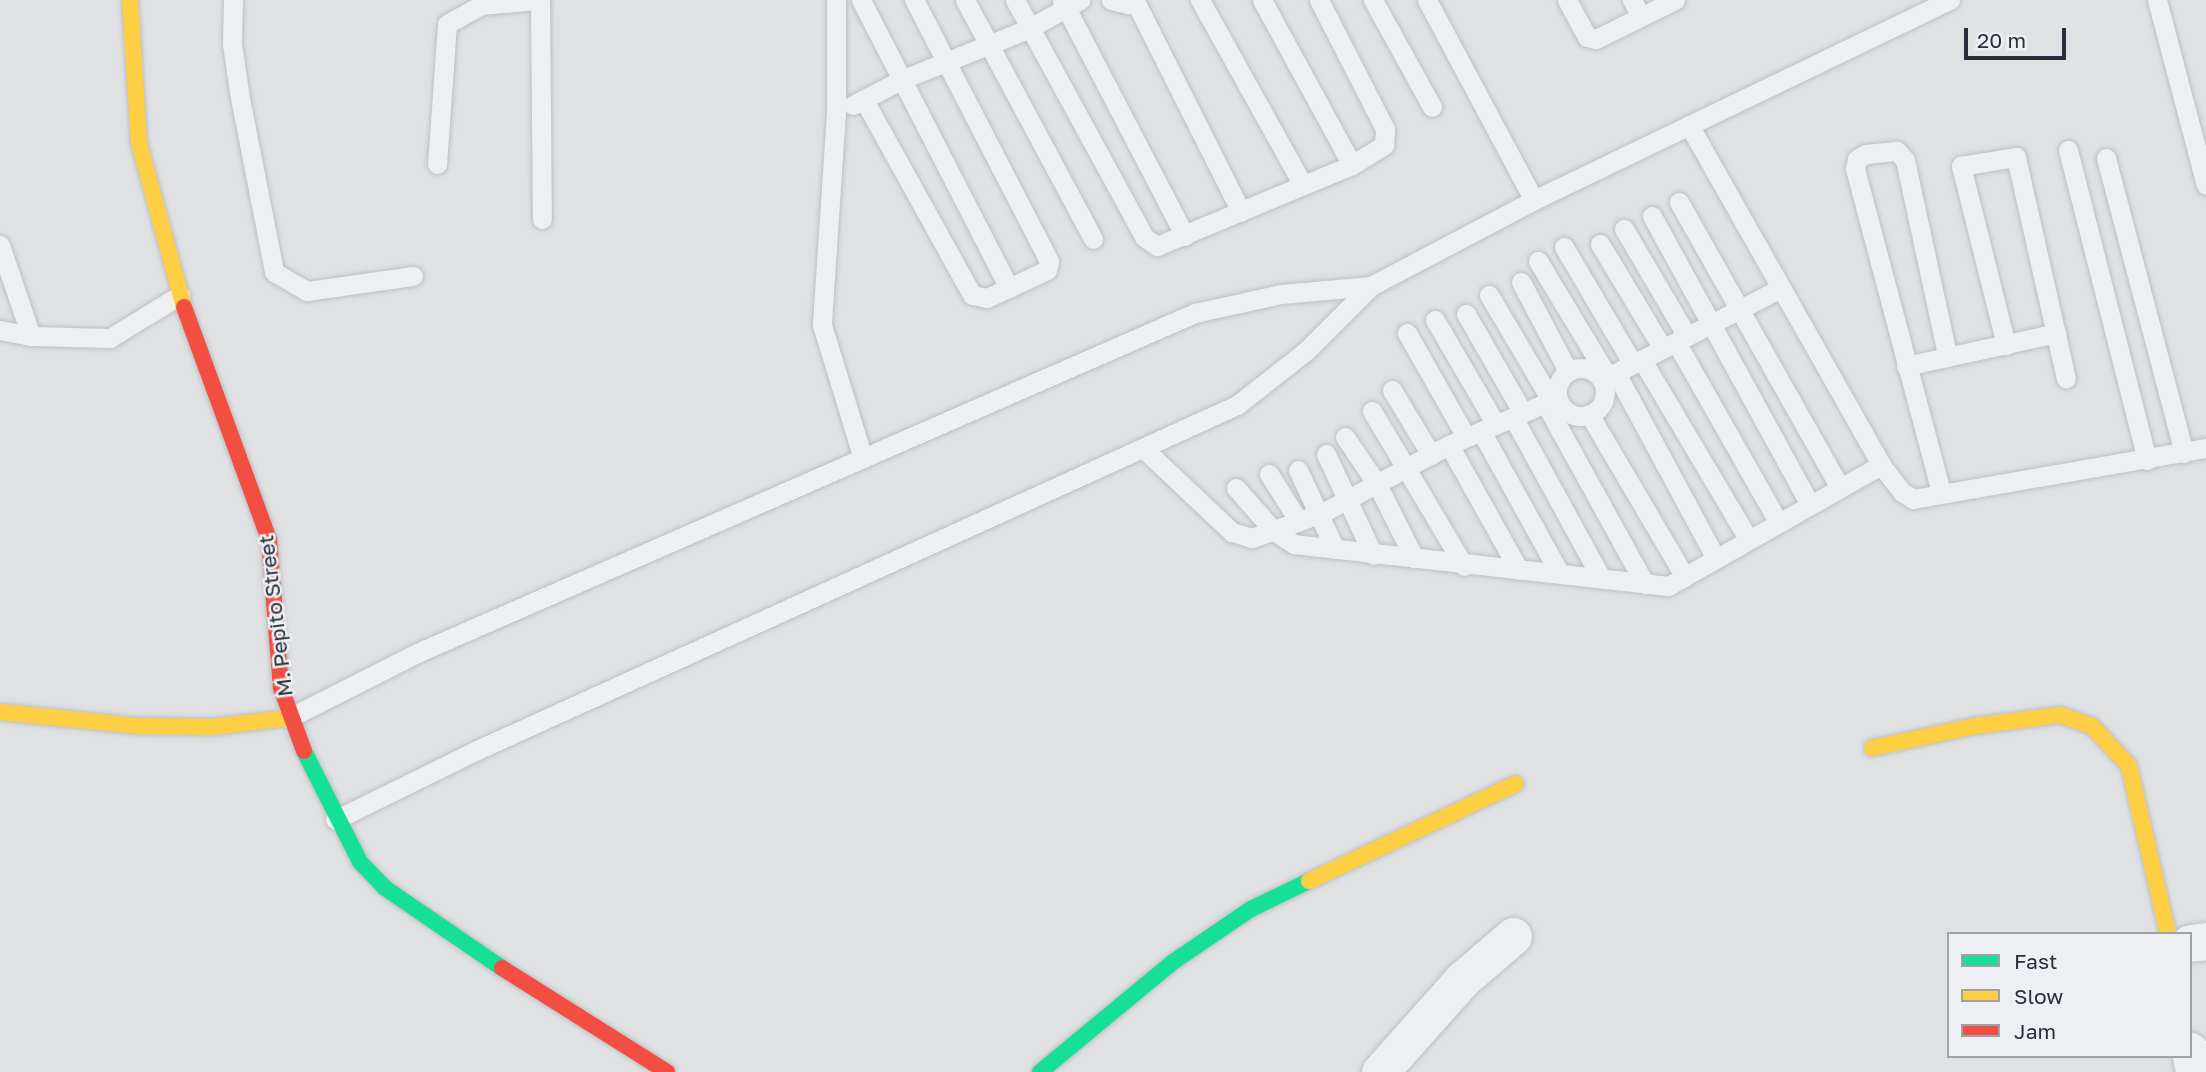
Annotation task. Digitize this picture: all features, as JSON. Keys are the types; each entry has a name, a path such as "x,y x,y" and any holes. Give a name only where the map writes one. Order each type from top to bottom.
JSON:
{"street":[{"name":"M. Pepito Street","path":"130,0 139,143 180,295 268,539 281,688 289,718 335,820 360,862 409,907 667,1072"},
{"path":"0,712 139,726 212,727 289,718"},
{"path":"1872,748 1975,726 2060,715 2092,726 2129,766 2168,932"},
{"path":"1040,1072 1173,962 1251,909 1515,784"},
{"path":"1380,1072 1463,979 1513,936"}],"lane":[{"path":"233,0 232,44 240,98 274,272 307,291 413,276"},
{"path":"437,163 446,24 481,5 539,0 542,219"},
{"path":"836,0 836,112 822,325 863,458"},
{"path":"861,0 1009,288"},
{"path":"864,100 972,295 987,298 1047,270 1049,261 914,0"},
{"path":"965,0 987,46 1093,239"},
{"path":"1015,0 1028,29 1149,244 1157,246 1352,165 1384,145 1386,136 1319,0"},
{"path":"1111,0 1136,0 1241,212"},
{"path":"1200,0 1303,185"},
{"path":"1262,0 1352,165"},
{"path":"1373,0 1432,107"},
{"path":"1427,0 1534,200"},
{"path":"1567,0 1587,37 1608,37 1637,8 1675,0"},
{"path":"335,820 477,750 1145,450 1237,405 1306,351 1371,286 1534,200 1950,0"},
{"path":"2157,0 2206,186"},
{"path":"836,112 944,61 1028,29 1070,3 1185,236"},
{"path":"1689,125 1881,465 1913,499 2206,448"},
{"path":"2067,150 2147,460"},
{"path":"1941,492 1855,169 1857,159 1866,154 1897,151 1905,160 1947,354"},
{"path":"2006,345 1961,166 1970,162 2016,157 2021,166 2066,378"},
{"path":"2106,158 2184,453"},
{"path":"1679,202 1840,488"},
{"path":"1651,216 1810,505"},
{"path":"1624,229 1675,342 1779,523"},
{"path":"1600,244 1675,342"},
{"path":"0,245 32,336"},
{"path":"1564,247 1620,371 1716,559"},
{"path":"1538,261 1749,540"},
{"path":"1521,282 1568,371"},
{"path":"289,718 417,653 1195,313 1281,294 1371,286"},
{"path":"1145,450 1232,532 1252,538 1322,513 1407,468 1551,400 1559,382 1568,371 1583,368 1620,371 1781,288"},
{"path":"0,330 32,336 110,338 180,295"},
{"path":"1489,295 1551,400 1644,584"},
{"path":"1465,314 1480,432 1560,574"},
{"path":"1435,320 1480,432 1519,570"},
{"path":"1406,333 1480,432 1601,578"},
{"path":"1906,366 1947,354 2006,345 2056,333"},
{"path":"1551,400 1573,415 1589,414 1602,404 1620,371"},
{"path":"1392,390 1480,432"},
{"path":"1372,411 1464,566"},
{"path":"1589,414 1685,577"},
{"path":"1345,437 1377,484 1414,558"},
{"path":"1326,454 1373,555"},
{"path":"1236,488 1273,530 1294,544 1464,566 1668,586 1881,465"},
{"path":"1298,470 1322,513 1335,549"},
{"path":"1269,474 1298,520"}],"traffic: fast":[{"path":"304,751 360,862 385,888 502,968"},
{"path":"1040,1072 1173,962 1251,909 1309,881"}],"traffic: slow":[{"path":"130,0 139,143 184,307"},
{"path":"0,712 139,726 212,727 289,718"},
{"path":"1872,748 1975,726 2060,715 2092,726 2129,766 2168,932"},
{"path":"1309,881 1515,784"}],"traffic: jam":[{"path":"184,307 269,539 281,688 304,751"},
{"path":"502,968 667,1072"}]}
